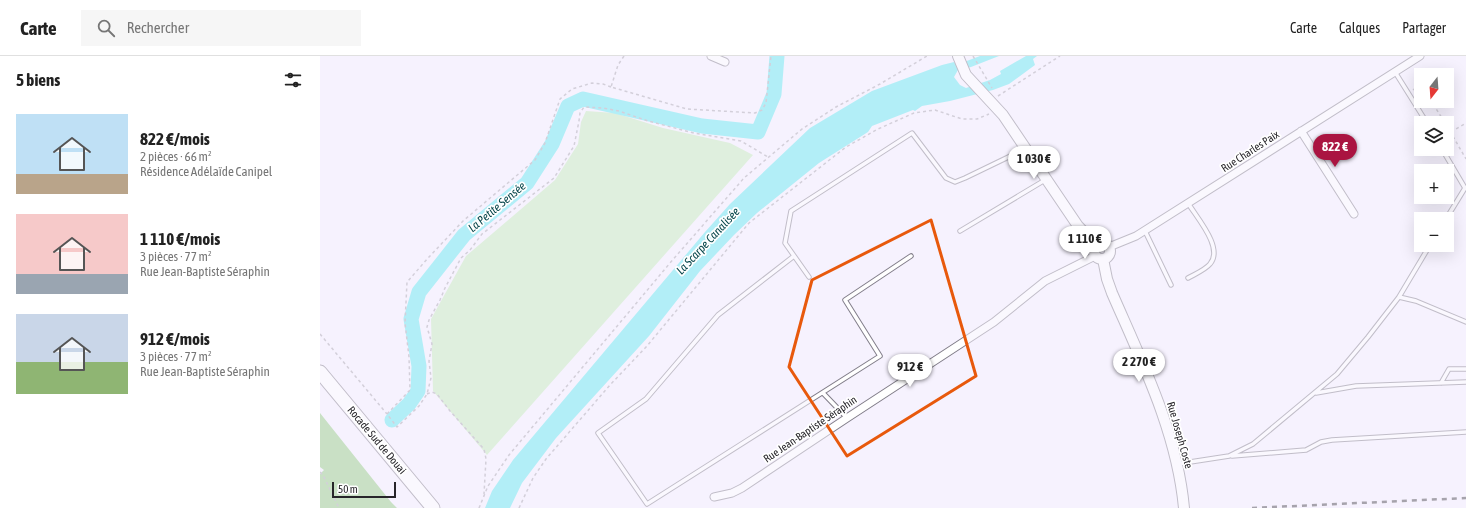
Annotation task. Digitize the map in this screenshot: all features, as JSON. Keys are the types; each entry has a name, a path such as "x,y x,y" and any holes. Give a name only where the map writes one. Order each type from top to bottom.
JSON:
{"highway":[{"name":"Rocade Sud de Douai","path":"320,372 433,508"},
{"name":"Rocade Sud de Douai","path":"320,383 422,508"}],"street":[{"path":"712,56 725,62"},
{"path":"958,56 966,75 993,96 999,109 1078,226 1096,245"},
{"name":"Rue Charles Paix","path":"1109,247 1130,239 1145,231 1420,56"},
{"path":"1301,131 1354,214"},
{"path":"1099,243 1104,243 1109,247 1109,255 1099,257 1094,249 1096,245 1099,243"},
{"name":"Rue Jean-Baptiste Séraphin","path":"714,497 738,491 994,322 1045,281 1099,257"},
{"name":"Rue Joseph Coste","path":"1099,257 1112,293 1160,408 1176,464 1184,508"}],"lane":[{"path":"1395,71 1423,116"},
{"path":"809,277 785,243 791,211 912,134 946,178 955,182 1026,148"},
{"path":"1446,156 1465,188 1450,212"},
{"path":"960,231 1046,179"},
{"path":"1188,203 1212,241 1214,253 1210,264 1188,278"},
{"path":"1145,231 1171,285"},
{"path":"1229,456 1253,444 1337,374 1368,337 1398,297 1426,252"},
{"path":"794,256 718,315 646,399 598,433 647,504 880,356 845,300 911,256"},
{"path":"1398,297 1416,302 1466,322"},
{"path":"1441,383 1449,369 1466,369"},
{"path":"1314,394 1356,386 1466,382"},
{"path":"823,393 847,418"},
{"path":"1176,464 1229,456 1306,450 1321,442 1332,440 1466,432"}],"path":[{"path":"611,87 618,65 624,56"},
{"path":"387,414 410,390 410,357 405,323 407,282 463,221 535,160 545,143 560,99 572,89 592,83 603,84 687,109 755,113 762,110 766,103 771,56"},
{"path":"479,508 488,486 509,455 660,275 744,178 802,129 836,106 880,84 927,56"},
{"path":"973,56 986,79 993,96 1060,56"},
{"path":"320,334 397,427 419,406 427,394 431,378 429,361 432,344 427,328 429,320 461,258 470,250 482,234 554,178 574,146 580,112 584,107 619,111 648,121 694,133 741,141 768,158"},
{"path":"518,508 533,478 546,459 610,385 647,346 749,223 846,147 878,129 914,113 935,110 962,119 977,119 999,109"},
{"path":"1454,130 1466,123"},
{"path":"1454,137 1466,159"},
{"path":"427,394 432,392 437,394 476,438 485,452 486,459 483,496"},
{"path":"320,472 324,475 330,492 339,508"}],"highlighted area":[{"path":"931,220 976,376 847,456 789,367 812,280"}],"green space":[{"path":"586,111 615,113 663,128 730,143 753,155 487,455 433,391 431,319 466,256 555,180 578,144 581,122"},
{"path":"320,413 397,508 320,508 320,474 324,470 320,467"}],"water":[{"name":"La Scarpe Canalisée","path":"980,56 999,56 971,67 958,70 954,77 960,85 966,88 990,80 1001,74 1000,71 1026,56 1037,56 1033,59 1035,65 1009,84 993,90 950,101 922,106 915,111 913,110 872,126 868,132 819,163 757,213 700,271 649,336 556,438 522,483 510,508 485,508 492,491 513,460 705,232 730,204 810,128 872,91 942,65 954,62 956,65"}],"waterway":[{"name":"La Petite Sensée","path":"392,420 409,404 418,391 419,366 411,319 419,292 464,235 527,183 552,144 568,106 583,99 702,126 758,132 774,94 777,56"}],"railway":[{"path":"1252,508 1466,498"}]}
